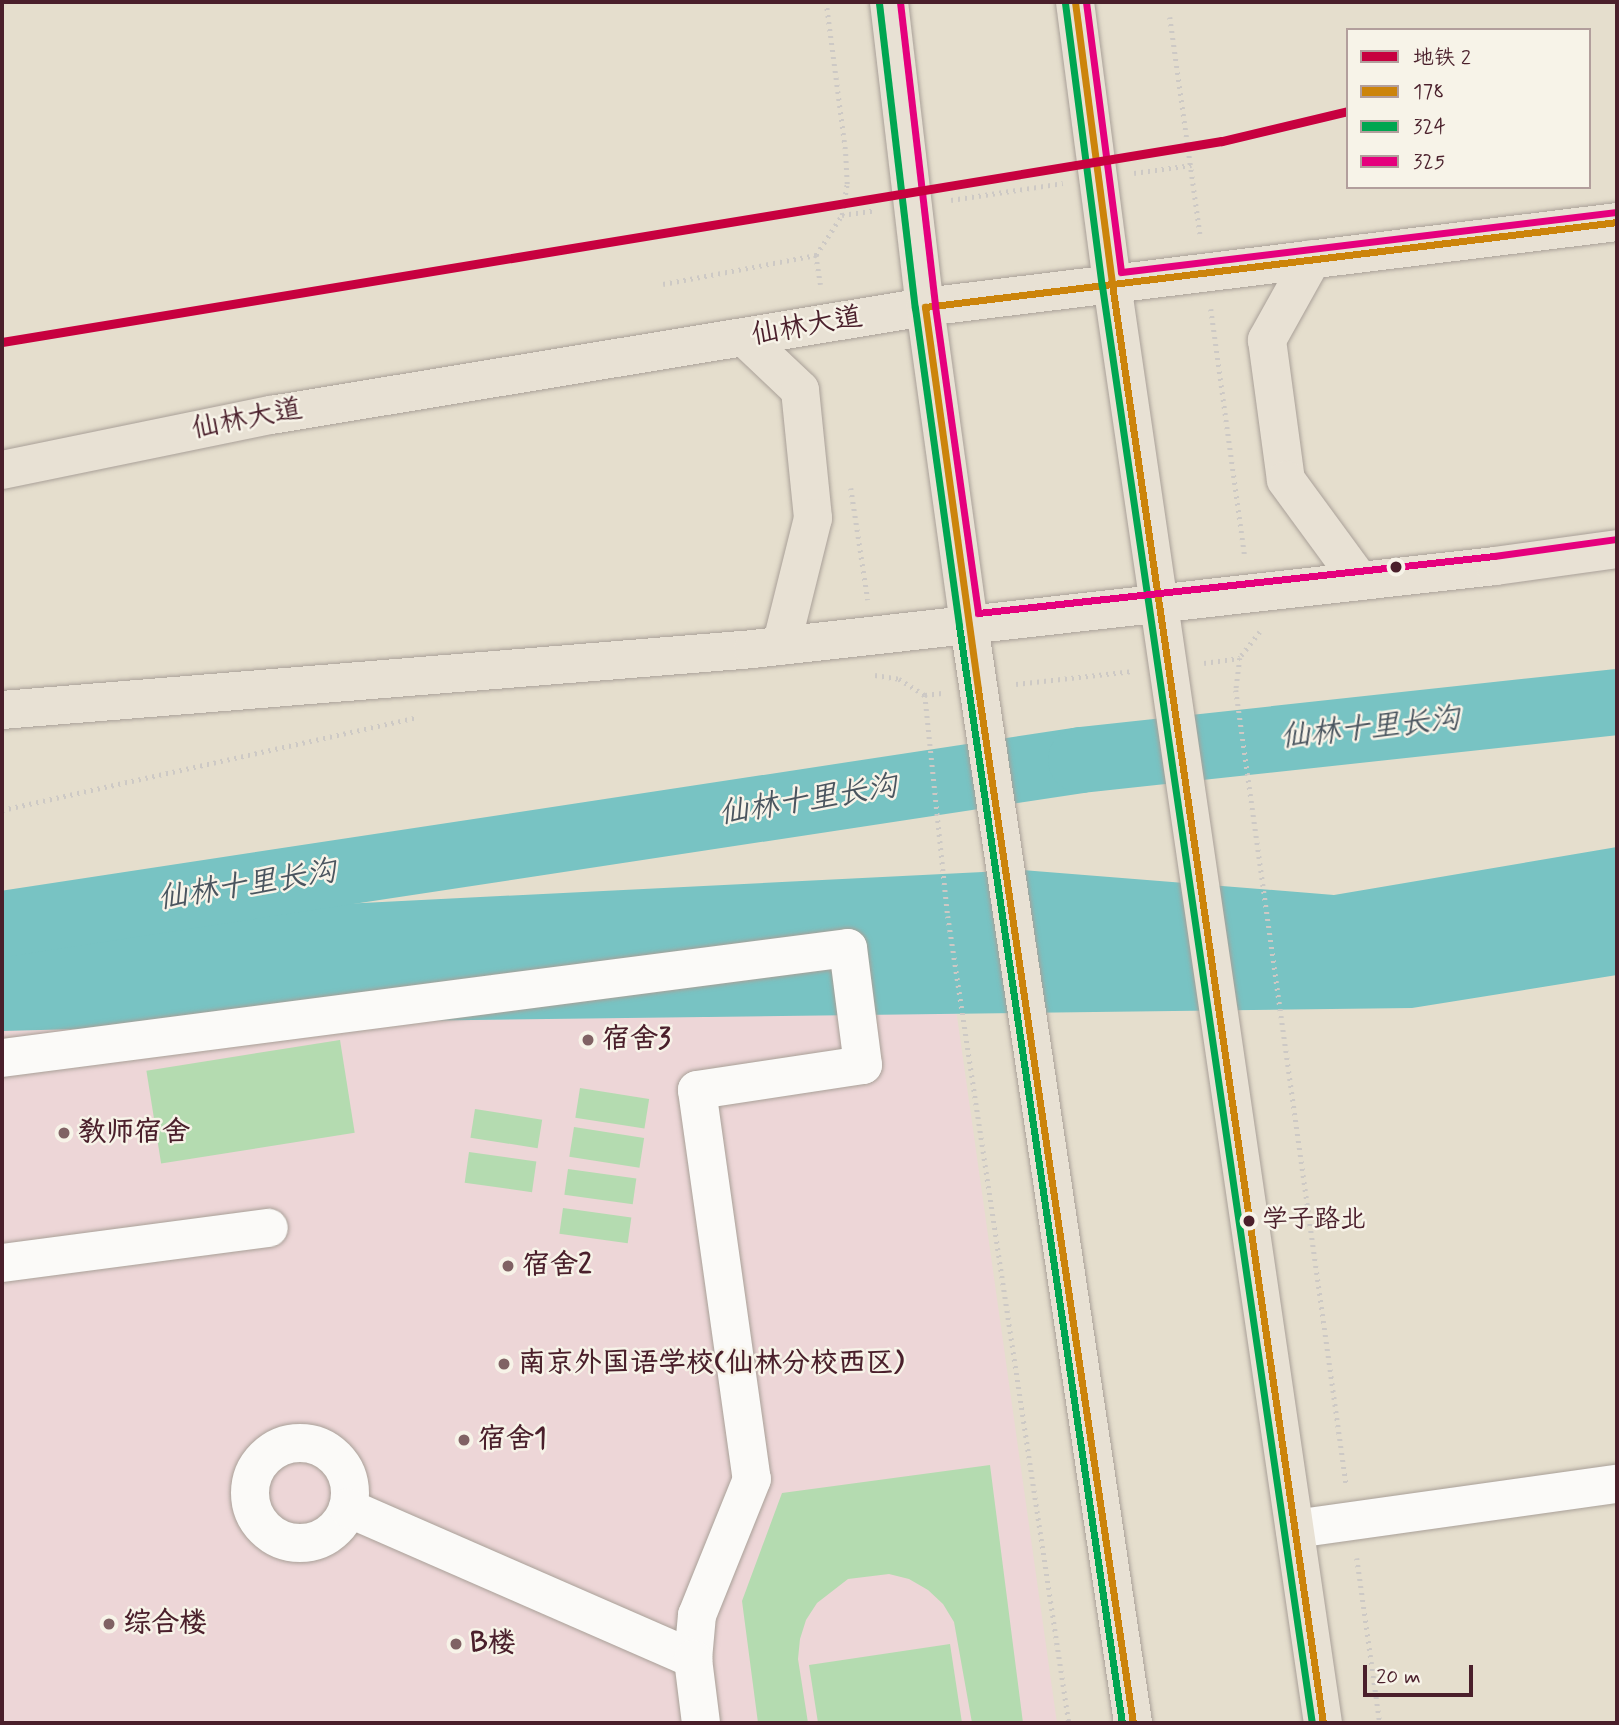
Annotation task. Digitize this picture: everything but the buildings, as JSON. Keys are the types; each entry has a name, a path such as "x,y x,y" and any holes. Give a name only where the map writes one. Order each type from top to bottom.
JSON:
{"main road":[{"path":"889,2 925,307 978,689 1133,1723"},
{"path":"1075,2 1112,284 1323,1723"},
{"name":"仙林大道","path":"2,470 271,415 925,307 1617,222"},
{"path":"1312,259 1267,340 1286,480 1360,581"},
{"path":"744,337 800,390 813,518 781,646"},
{"path":"2,710 781,646 1250,594 1617,548"}],"lane":[{"path":"2,1058 848,948 863,1065 697,1090 752,1479 697,1615 693,1659 701,1723"},
{"path":"2,1263 269,1227"},
{"path":"1294,1529 1617,1483"},
{"path":"348,1508 693,1659"}],"path":[{"path":"663,284 816,255 842,215 847,184 845,149 826,2"},
{"path":"1170,17 1256,634"},
{"path":"842,215 1191,165"},
{"path":"870,675 898,679 925,695 978,689 1171,682 1240,658"},
{"path":"1236,690 1347,1489"},
{"path":"925,695 948,916 1069,1723"},
{"path":"2,810 428,715"},
{"path":"1355,1544 1380,1723"}],"shaded area":[{"name":"南京外国语学校(仙林分校西区)","path":"941,903 1057,1723 2,1723 2,1005"}],"green space":[{"path":"340,1040 355,1133 161,1164 146,1071"},
{"path":"580,1088 649,1099 644,1129 575,1118"},
{"path":"475,1109 542,1120 538,1148 470,1138"},
{"path":"574,1127 644,1138 639,1168 569,1157"},
{"path":"469,1152 536,1161 532,1192 465,1183"},
{"path":"568,1169 636,1179 633,1204 564,1195"},
{"path":"563,1208 631,1218 628,1243 559,1234"},
{"path":"990,1465 1023,1723 972,1723 954,1622 943,1604 928,1590 909,1579 889,1574 848,1579 817,1603 806,1620 798,1659 808,1723 758,1723 742,1601 782,1493"},
{"path":"950,1644 962,1723 818,1723 809,1665"}],"water":[{"path":"1617,847 1617,975 1412,1008 398,1021 2,1031 2,921 1022,870 1334,895"}],"waterway":[{"name":"仙林十里长沟","path":"2,924 1081,760 1617,702"}],"metro line":[{"name":"2","path":"2,342 1222,141 1346,111"}],"transit line":[{"name":"325","path":"900,2 935,306 978,613 1494,556 1616,539"},
{"name":"178","path":"1075,2 1112,284 1323,1723"},
{"name":"325","path":"1086,2 1121,272 1616,212"},
{"name":"324","path":"879,3 915,308 959,626 1122,1723"},
{"name":"324","path":"1065,3 1102,286 1312,1723"},
{"name":"178","path":"1133,1723 978,689 925,307 1617,222"}],"place":[{"name":"宿舍3","path":"588,1040"},
{"name":"教师宿舍","path":"64,1133"},
{"name":"学子路北","path":"1249,1221"},
{"name":"宿舍2","path":"508,1266"},
{"name":"南京外国语学校(仙林分校西区)","path":"504,1364"},
{"name":"宿舍1","path":"464,1440"},
{"name":"综合楼","path":"109,1624"},
{"name":"B楼","path":"456,1644"}]}
